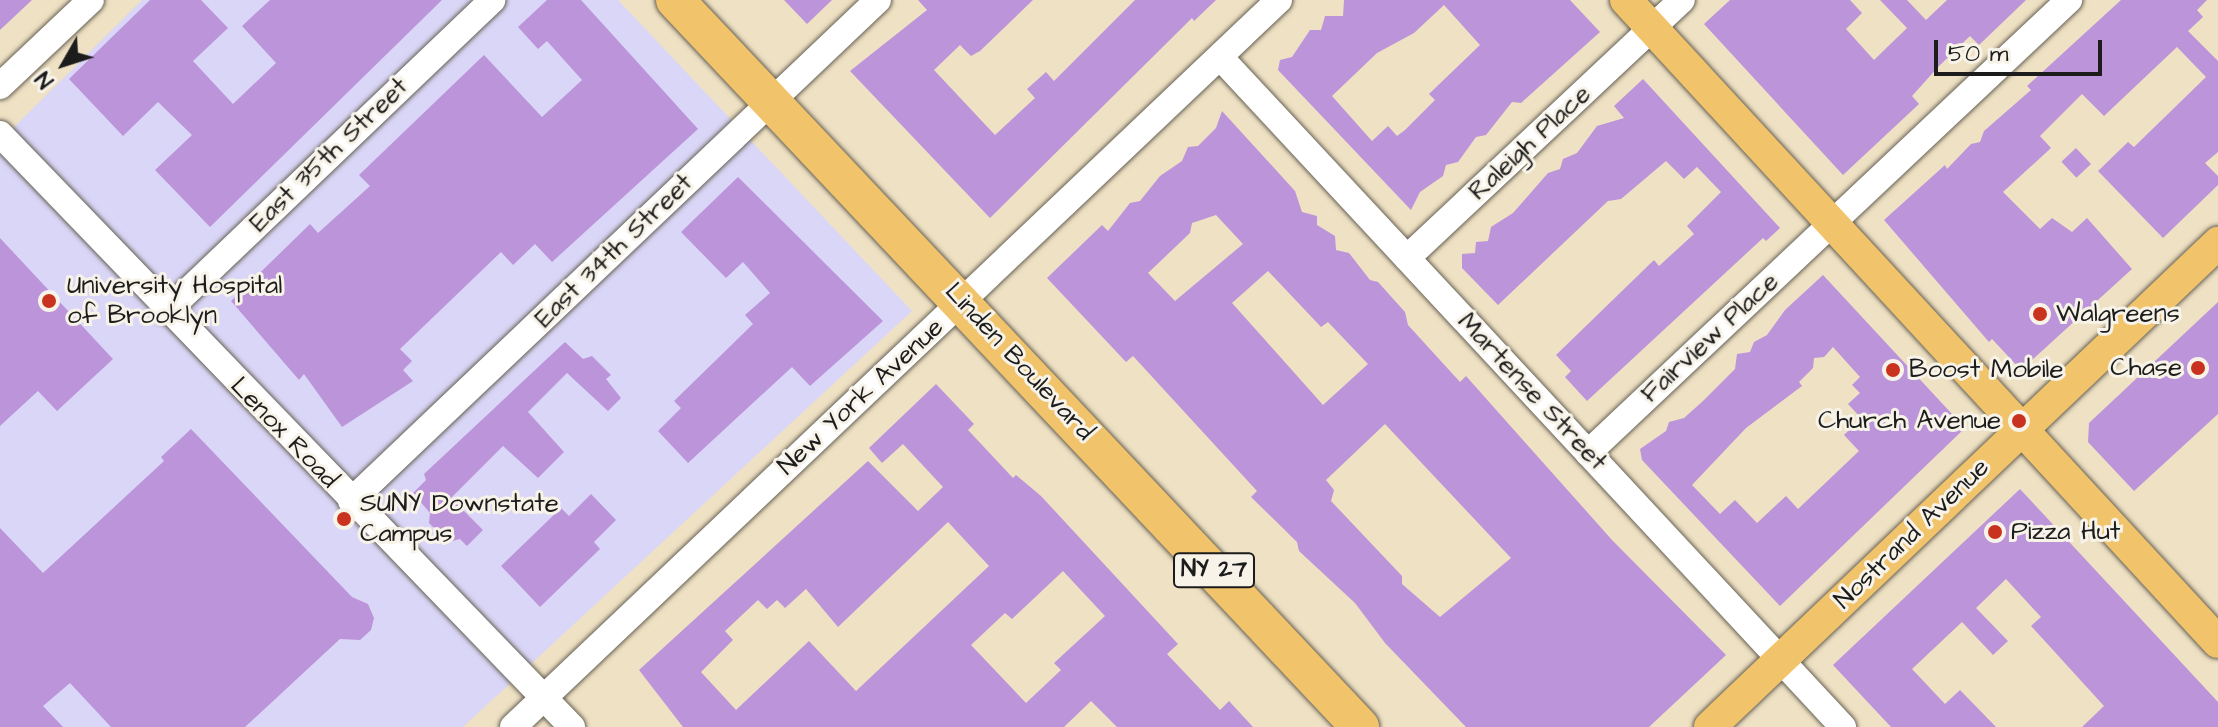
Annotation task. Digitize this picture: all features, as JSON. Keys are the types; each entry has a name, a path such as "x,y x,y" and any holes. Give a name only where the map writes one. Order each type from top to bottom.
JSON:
{"highway":[{"name":"Linden Boulevard","path":"675,0 963,301 1360,727"}],"main road":[{"path":"1626,0 2218,642"},
{"name":"Nostrand Avenue","path":"1710,727 2218,243"}],"street":[{"path":"0,86 91,0"},
{"name":"East 35th Street","path":"167,311 492,0"},
{"name":"East 34th Street","path":"351,501 878,0"},
{"name":"New York Avenue","path":"513,727 1279,0"},
{"name":"Raleigh Place","path":"1407,258 1682,0"},
{"name":"Fairview Place","path":"1588,453 2069,0"},
{"name":"Martense Street","path":"1220,57 1843,727"},
{"name":"Lenox Road","path":"0,134 167,311 572,727"}],"shaded area":[{"name":"SUNY Downstate Campus","path":"142,0 618,0 912,311 463,727 0,727 0,141"}],"building":[{"path":"0,0 32,0 0,30"},
{"path":"150,0 201,0 228,28 193,61 233,104 276,63 242,26 270,0 442,0 210,227 155,170 192,135 158,102 123,136 69,79"},
{"path":"547,0 581,0 698,129 552,262 535,244 513,265 501,252 400,349 412,361 403,370 413,381 342,427 304,374 299,380 231,301 310,224 318,233 370,186 359,175 484,55 542,117 582,80 547,41 538,49 518,27"},
{"path":"784,0 832,0 807,24"},
{"path":"918,0 1033,0 980,51 971,56 960,45 934,70 995,135 1035,98 1027,89 1046,72 1054,81 1135,0 1216,0 1194,21 1192,18 990,218 850,71 927,10"},
{"path":"1344,0 1570,0 1600,32 1521,103 1512,102 1486,135 1476,137 1458,162 1446,165 1443,176 1420,192 1411,210 1278,70 1280,60 1292,57 1310,30 1321,30 1325,16 1343,16","holes":["1444,5 1480,45 1429,94 1435,100 1397,136 1388,126 1372,141 1332,96 1377,53 1414,33"]},
{"path":"1730,0 1850,0 1862,13 1846,29 1874,60 1907,28 1880,0 1907,0 1926,20 1947,0 2026,0 1979,45 1970,36 1912,96 1919,104 1843,175 1704,24"},
{"path":"2121,0 2207,0 2197,10 2203,17 2188,31 2218,61 2218,152 2205,163 2218,176 2218,185 2163,238 2098,171 2128,142 2134,147 2206,77 2177,47 2104,116 2082,94 2040,136 2051,148 2003,192 2040,229 2052,218 2072,232 2087,218 2132,269 2021,370 1992,339 1989,342 1884,220 1945,165 1947,169 1971,144 1980,142 1984,131 2031,90 2027,86"},
{"path":"1643,79 1780,228 1766,241 1763,238 1587,401 1565,377 1571,371 1556,355 1654,260 1659,266 1694,234 1687,226 1721,192 1697,167 1684,179 1666,161 1621,199 1608,201 1498,305 1462,268 1462,254 1475,253 1476,242 1488,241 1491,227 1513,213 1548,173 1560,169 1563,159 1577,153 1597,126 1624,118 1614,106"},
{"path":"1222,111 1295,191 1302,212 1317,216 1317,225 1335,236 1336,250 1349,253 1370,280 1378,282 1405,312 1408,325 1460,382 1466,376 1612,540 1726,655 1649,727 1466,727 1385,643 1355,603 1299,551 1297,542 1251,497 1257,491 1133,356 1126,362 1047,278 1102,225 1108,231 1130,203 1140,201 1160,176 1182,161 1188,147 1198,146 1216,128","holes":["1216,215 1243,244 1175,301 1148,273 1190,233 1192,223","1268,271 1321,327 1328,322 1368,364 1323,405 1232,303","1385,424 1511,558 1440,617 1402,584 1402,576 1331,501 1334,490 1326,480"]},
{"path":"2076,148 2091,164 2076,178 2061,162"},
{"path":"738,177 883,321 810,386 792,367 688,463 658,431 681,408 674,401 753,324 745,315 770,293 743,262 726,278 681,232"},
{"path":"0,238 113,359 57,411 38,391 0,426"},
{"path":"1823,275 1965,428 1780,606 1642,460 1640,449 1666,431 1669,422 1684,418 1703,401 1735,369 1737,354 1750,352 1754,342 1767,335 1785,310","holes":["1833,347 1860,377 1852,385 1860,393 1848,404 1861,418 1844,435 1859,451 1798,509 1786,496 1757,523 1735,500 1720,514 1692,485 1746,428 1802,386 1799,382 1813,368 1814,358 1824,357"]},
{"path":"2218,302 2218,414 2134,491 2088,442 2089,423"},
{"path":"565,342 583,359 592,356 611,375 606,379 621,398 608,411 567,373 528,412 564,452 538,478 503,446 451,498 483,530 467,546 460,539 448,542 429,523 430,513 413,493 426,480 424,474"},
{"path":"936,384 974,424 968,430 1013,478 1016,475 1041,496 1178,644 1167,654 1220,710 1229,701 1253,727 1117,727 1091,701 1064,727 683,727 639,670 868,461 918,511 943,487 903,444 882,463 869,448","holes":["948,522 989,566 856,691 809,641 736,710 701,672 733,640 725,631 758,600 767,609 777,600 785,608 806,589 838,627","1063,571 1105,616 1054,663 1061,670 1026,703 971,645 1005,613 1012,619"]},
{"path":"191,429 352,597 368,604 374,618 371,630 360,640 340,639 245,727 111,727 70,683 43,706 63,727 0,727 0,528 43,573 164,461 161,457"},
{"path":"2020,489 2218,702 2218,727 2082,727 2104,706 2031,626 2041,617 2006,579 1976,608 2008,641 1993,655 1962,622 1912,669 1945,704 1960,690 1996,727 1891,727 1833,665"},
{"path":"591,494 616,520 594,542 600,549 540,607 501,566 561,508 569,516"}],"place":[{"name":"University Hospital of Brooklyn","path":"49,301"},
{"name":"Walgreens","path":"2040,314"},
{"name":"Chase","path":"2198,368"},
{"name":"Boost Mobile","path":"1893,370"},
{"name":"Church Avenue","path":"2019,421"},
{"name":"SUNY Downstate Campus","path":"344,519"},
{"name":"Pizza Hut","path":"1995,532"}]}
